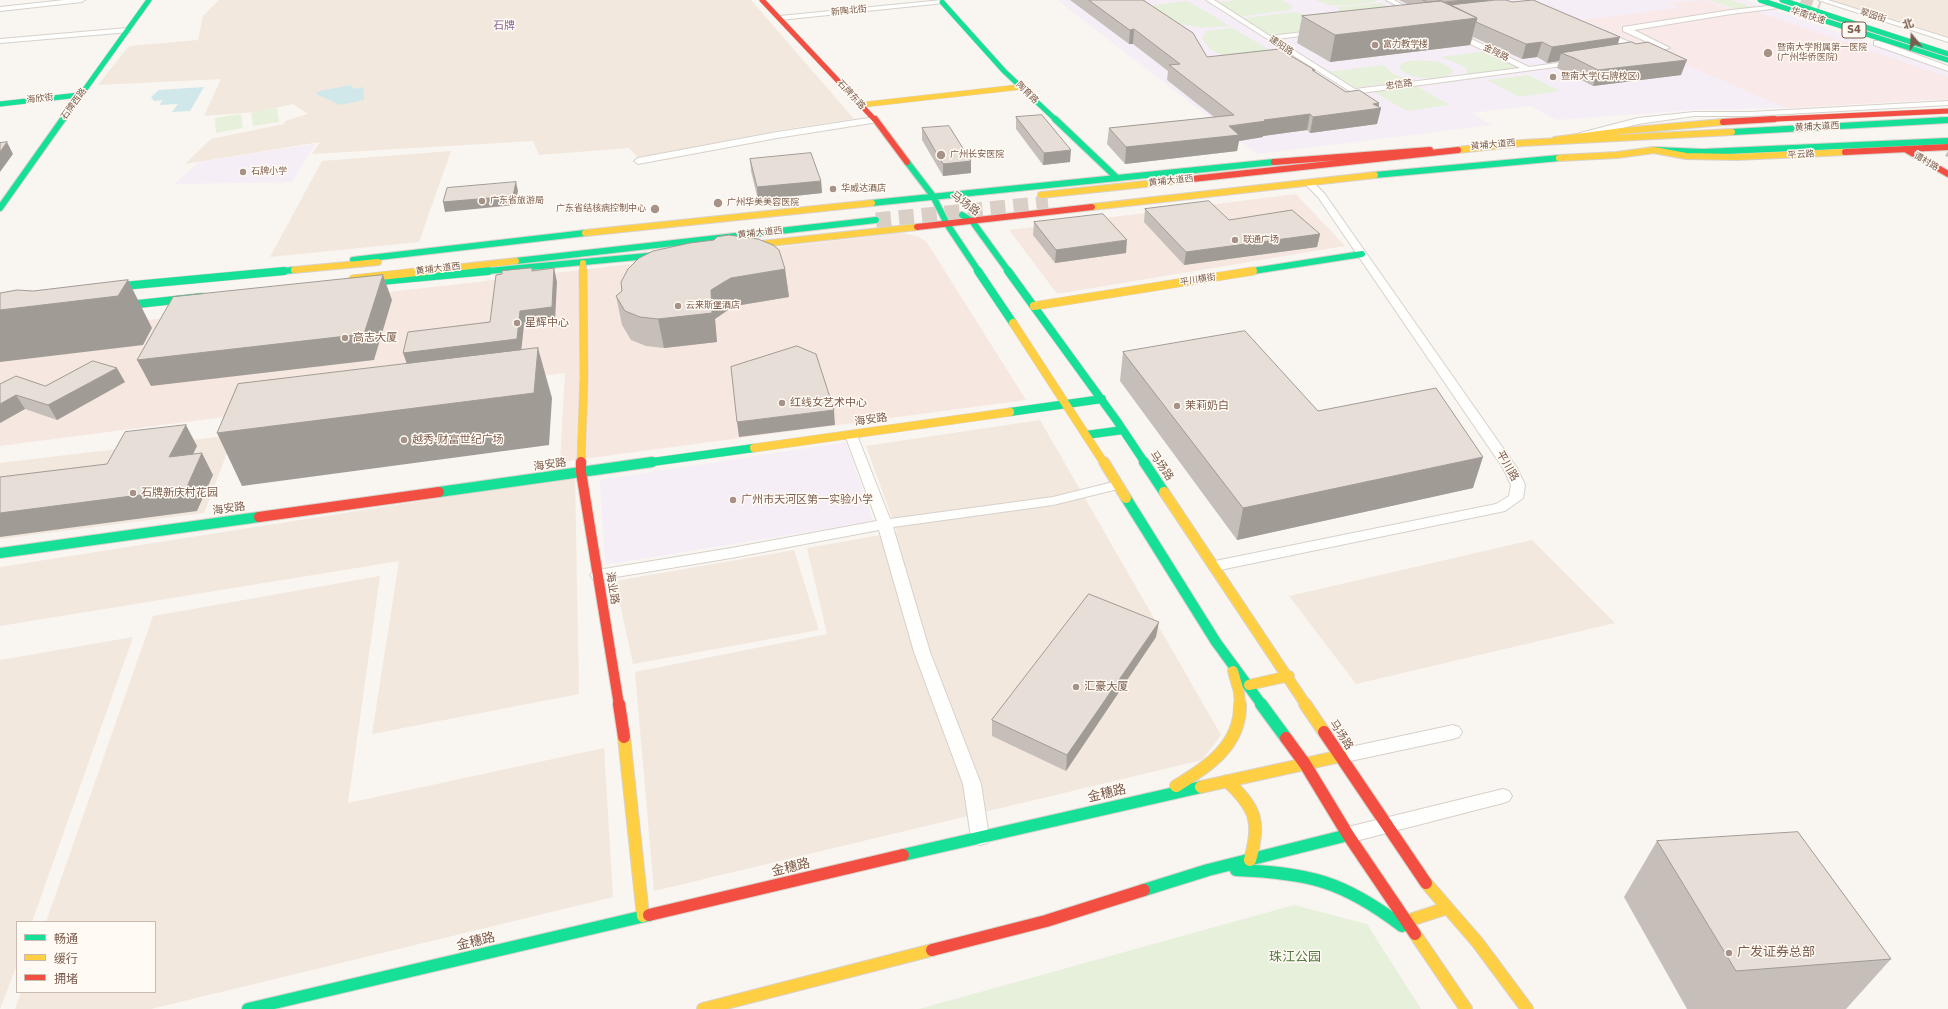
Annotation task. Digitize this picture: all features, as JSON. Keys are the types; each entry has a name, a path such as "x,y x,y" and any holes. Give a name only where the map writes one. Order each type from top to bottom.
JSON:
{"main road":[{"name":"石牌西路","path":"0,208 79,95 149,0"},
{"name":"石牌东路","path":"762,0 875,120 933,196"},
{"name":"华南快速","path":"1759,0 1948,60"},
{"path":"1759,0 1948,65"},
{"name":"陶育路","path":"942,2 991,58 1117,178"},
{"path":"1820,3 1948,48"},
{"name":"华南快速","path":"1780,4 1948,54"},
{"path":"860,105 1020,87"},
{"name":"海欣街","path":"0,104 79,95"},
{"path":"1555,140 1583,135 1687,125 1948,111"},
{"name":"黄埔大道西","path":"1040,195 1454,149 1555,140 1932,121 1948,118"},
{"name":"黄埔大道西","path":"1048,203 1478,158 1573,152 1654,150 1775,140 1886,134"},
{"path":"731,247 972,222 1525,160 1617,155 1654,150 1742,151 1914,146 1948,141"},
{"name":"平云路","path":"1654,150 1676,155 1714,157 1905,150 1914,146 1948,148"},
{"name":"谭村路","path":"1914,146 1948,167"},
{"path":"269,271 499,243 933,196 1359,154 1454,149"},
{"name":"谭村路","path":"1905,150 1948,174"},
{"path":"1012,197 1023,189 1036,186"},
{"name":"马场路","path":"933,196 972,222 1102,399 1289,676 1413,865 1447,908 1478,943 1527,1009"},
{"name":"马场路","path":"933,196 947,224 1067,404 1216,642 1249,685 1304,764 1348,835 1466,1009"},
{"path":"887,201 904,206 909,215 894,230"},
{"path":"1019,206 1036,210 1058,212"},
{"name":"黄埔大道西","path":"93,288 269,271 452,256 871,212"},
{"name":"黄埔大道西","path":"583,263 345,282 876,220"},
{"path":"583,263 676,253"},
{"name":"平川横街","path":"1034,306 1362,254"},
{"name":"海业路","path":"583,263 584,377 581,472 625,743 643,916"},
{"path":"98,308 209,296"},
{"name":"海安路","path":"0,553 1102,399"},
{"path":"1086,435 1123,430"},
{"path":"1158,795 1202,771 1218,759 1234,737 1241,709 1240,695 1229,658"},
{"path":"1249,685 1289,676"},
{"name":"金穗路","path":"248,1009 980,836 1158,795 1341,756"},
{"path":"1226,781 1246,798 1254,808 1259,820 1258,832 1250,860"},
{"path":"703,1009 1046,921 1208,870 1348,835"},
{"path":"1208,870 1274,870 1306,874 1328,880 1350,889 1386,911 1423,945"},
{"path":"1407,921 1447,908"}],"street":[{"path":"0,8 5,0"},
{"path":"0,8 81,0"},
{"name":"建阳路","path":"1209,0 1354,92"},
{"path":"1389,0 1421,19"},
{"path":"1767,0 1948,69"},
{"name":"新陶北街","path":"780,18 942,2"},
{"name":"翠园街","path":"1820,3 1948,40"},
{"path":"1628,54 1666,48 1626,29 1780,4"},
{"name":"金陵路","path":"1447,29 1528,69"},
{"path":"0,41 127,30"},
{"path":"1596,30 1644,52"},
{"path":"1268,38 1324,31"},
{"path":"1528,69 1582,61"},
{"name":"金陵路","path":"1444,79 1528,69"},
{"name":"忠信路","path":"1354,92 1444,79"},
{"path":"1583,135 1620,125 1675,116 1766,114 1948,103"},
{"path":"1675,116 1669,118 1687,125"},
{"path":"638,161 776,135 875,120"},
{"name":"平川路","path":"1215,566 1500,508 1516,498 1518,485 1510,468 1321,195 1310,184"},
{"path":"851,435 885,524 922,652 972,784 980,836"},
{"path":"598,575 731,553 885,524 1053,501 1117,485"},
{"path":"1341,756 1453,732"},
{"path":"1348,835 1502,796"}],"shaded area":[{"path":"219,0 751,0 854,119 786,129 638,158 629,148 539,155 533,141 312,154 320,142 185,164 211,139 284,124 285,121 308,114 293,104 256,112 204,116 221,79 98,85 129,46 198,40 203,16"},
{"name":"暨南大学(石牌校区)","path":"1057,0 1746,0 1941,68 1948,74 1948,99 1786,108 1693,110 1556,120 1530,106 1472,113 1492,125 1257,154"},
{"name":"暨南大学附属第一医院 (广州华侨医院)","path":"1704,0 1741,12 1754,11 1948,77 1948,99 1786,108 1583,20 1678,8 1671,3"},
{"path":"1828,0 1948,0 1948,37"},
{"name":"石牌小学","path":"315,144 292,182 174,184 199,162"},
{"path":"451,151 419,242 270,257 322,161"},
{"path":"1296,194 1345,246 1057,294 1009,230"},
{"path":"900,233 916,236 926,241 1026,400 560,462 565,373 0,446 0,337"},
{"path":"1040,420 1221,735 1202,760 654,891 635,672 827,634 807,548 897,532 866,446"},
{"path":"234,435 204,513 0,539 0,463"},
{"name":"广州市天河区第一实验小学","path":"846,442 873,521 605,565 600,480"},
{"path":"575,477 579,694 372,734 399,561 0,626 0,567"},
{"path":"1532,540 1615,623 1356,684 1289,596"},
{"path":"794,550 819,630 633,664 615,581"},
{"path":"380,576 348,803 604,748 613,897 151,1009 15,1009 21,993 156,993 156,921 46,921 153,616"},
{"path":"133,637 32,921 16,921 16,968 0,1009 0,660"}],"green space":[{"path":"1238,0 1282,0 1294,7 1291,8 1291,10 1235,17 1213,3"},
{"path":"1316,0 1375,0 1378,1 1338,6"},
{"path":"1709,0 1731,0 1752,7 1735,9"},
{"path":"1188,1 1230,26 1202,28 1172,22 1150,8 1154,5"},
{"path":"1380,3 1415,20 1364,26 1337,12 1339,10 1338,7"},
{"path":"1293,12 1304,14 1331,30 1268,38 1238,19"},
{"path":"1233,28 1284,59 1226,58 1210,49 1202,39 1206,31"},
{"path":"1487,51 1520,68 1467,74 1466,68 1440,57"},
{"path":"1409,61 1433,61 1445,65 1453,72 1439,78 1416,77 1399,68 1401,64"},
{"path":"1384,65 1393,74 1412,80 1351,88 1326,72"},
{"path":"1528,75 1560,91 1519,97 1487,80"},
{"path":"1416,86 1450,105 1407,111 1374,92"},
{"path":"277,108 279,122 253,126 251,112"},
{"path":"241,114 243,128 216,133 215,118"},
{"name":"珠江公园","path":"1294,905 1367,924 1421,1009 919,1009"}],"water":[{"path":"351,85 353,89 363,87 364,100 340,105 316,94 319,91"},
{"path":"204,87 190,111 172,112 178,104 159,105 163,100 154,101 151,97 159,90"}],"building":[{"path":"1089,0 1143,0 1193,33 1207,57 1279,49 1315,70 1312,70 1346,92 1359,90 1379,103 1373,104 1381,108 1313,117 1310,114 1264,120 1266,121 1229,126 1239,135 1126,147 1109,128 1234,115 1169,65 1180,64 1134,29 1130,30"},
{"path":"1423,0 1465,0 1428,2"},
{"path":"1506,0 1512,2 1533,0 1620,37 1552,47 1542,42 1526,44 1476,22 1477,18 1451,5"},
{"path":"1441,1 1477,18 1335,35 1302,16"},
{"path":"1632,42 1636,44 1648,42 1687,60 1598,70 1561,53"},
{"path":"1042,115 1071,150 1044,153 1016,117"},
{"path":"949,126 971,161 943,164 922,128"},
{"path":"7,142 0,152 0,143"},
{"path":"811,153 821,181 757,187 750,159"},
{"path":"516,182 513,196 443,202 447,188"},
{"path":"1209,201 1229,220 1292,210 1320,234 1186,252 1145,209"},
{"path":"1103,214 1127,240 1056,250 1034,222"},
{"path":"729,235 758,239 773,245 779,250 785,269 731,278 724,282 711,290 712,313 658,319 640,317 625,311 616,296 622,291 621,282 628,269 639,258 653,251 690,243 714,240 717,237"},
{"path":"532,268 532,271 554,268 552,307 520,311 517,339 403,353 408,332 490,322 496,275 502,274 502,271"},
{"path":"383,275 364,334 137,360 173,297"},
{"path":"128,280 118,296 0,310 0,293 17,290 33,291"},
{"path":"1245,331 1318,411 1436,388 1483,457 1243,508 1123,352"},
{"name":"红线女艺术中心","path":"797,346 816,354 834,410 737,422 731,367"},
{"path":"538,348 534,393 217,433 238,384"},
{"path":"93,361 117,368 48,405 16,395 0,404 0,384 16,376 45,386"},
{"path":"186,425 169,457 202,453 186,489 0,513 0,477 107,464 125,432"},
{"name":"汇豪大厦","path":"1089,594 1159,622 1067,755 992,720"},
{"path":"1798,832 1891,959 1736,971 1657,841"}],"tunnel":[{"path":"1801,0 1820,6"},
{"path":"876,220 1048,203"}],"traffic: fast":[{"path":"0,208 149,0"},
{"path":"1760,0 1948,60"},
{"path":"1782,0 1948,54"},
{"path":"942,2 1004,71 1117,178"},
{"path":"0,104 79,95"},
{"path":"1732,132 1948,120"},
{"path":"1654,150 1703,152 1948,141"},
{"path":"1375,175 1559,158"},
{"path":"907,162 933,196 947,224 1013,323"},
{"path":"872,203 1274,162"},
{"path":"962,215 972,221 1117,421 1164,492"},
{"path":"516,261 876,220"},
{"path":"353,260 585,233"},
{"path":"359,283 669,254"},
{"path":"1253,271 1362,254"},
{"path":"102,288 294,270"},
{"path":"111,307 202,297"},
{"path":"1010,412 1102,399"},
{"path":"1086,435 1123,430"},
{"path":"439,492 754,448"},
{"path":"1126,498 1216,642 1286,738"},
{"path":"0,553 259,517"},
{"path":"903,855 1201,787"},
{"path":"1144,890 1208,870 1348,835"},
{"path":"1236,870 1284,873 1325,881 1362,898 1402,926"},
{"path":"248,1009 649,915"}],"traffic: slow":[{"path":"860,105 1020,87"},
{"path":"1555,140 1622,131 1723,122"},
{"path":"1458,150 1522,143 1732,132"},
{"path":"1559,158 1617,155 1654,150 1686,156 1736,157 1845,152"},
{"path":"1092,207 1375,175"},
{"path":"1041,195 1192,179"},
{"path":"585,233 872,203"},
{"path":"743,246 917,227"},
{"path":"353,279 516,261"},
{"path":"294,270 378,262"},
{"path":"581,462 584,377 583,263"},
{"path":"1034,306 1253,271"},
{"path":"1013,323 1067,404 1126,498"},
{"path":"754,448 1010,412"},
{"path":"1164,492 1324,732"},
{"path":"1176,786 1202,770 1214,760 1232,739 1240,712 1240,695 1233,671"},
{"path":"1249,685 1289,676"},
{"path":"624,737 643,916"},
{"path":"1201,787 1341,756"},
{"path":"1227,781 1246,799 1255,816 1257,825 1256,835 1250,860"},
{"path":"1426,883 1478,943 1527,1009"},
{"path":"1407,921 1447,908"},
{"path":"1415,934 1466,1009"},
{"path":"703,1009 932,950"}],"traffic: jam":[{"path":"762,0 875,120 907,162"},
{"path":"1723,122 1948,111"},
{"path":"1845,152 1948,147"},
{"path":"1905,149 1948,174"},
{"path":"1274,162 1430,150"},
{"path":"1192,179 1458,150"},
{"path":"917,227 1092,207"},
{"path":"581,462 581,472 624,737"},
{"path":"259,517 439,492"},
{"path":"1324,732 1426,883"},
{"path":"1286,738 1305,764 1348,835 1415,934"},
{"path":"649,915 903,855"},
{"path":"932,950 1046,921 1144,890"}],"place":[{"name":"富力教学楼","path":"1375,45"},
{"name":"暨南大学附属第一医院 (广州华侨医院)","path":"1768,53"},
{"name":"暨南大学(石牌校区)","path":"1553,77"},
{"name":"广州长安医院","path":"941,155"},
{"name":"石牌小学","path":"243,172"},
{"name":"华威达酒店","path":"833,189"},
{"name":"广东省旅游局","path":"482,201"},
{"name":"广州华美美容医院","path":"718,203"},
{"name":"广东省结核病控制中心","path":"655,209"},
{"name":"联通广场","path":"1235,240"},
{"name":"云来斯堡酒店","path":"678,306"},
{"name":"星辉中心","path":"517,323"},
{"name":"高志大厦","path":"345,338"},
{"name":"红线女艺术中心","path":"782,403"},
{"name":"茉莉奶白","path":"1177,406"},
{"name":"越秀·财富世纪广场","path":"404,440"},
{"name":"石牌新庆村花园","path":"133,493"},
{"name":"广州市天河区第一实验小学","path":"733,500"},
{"name":"汇豪大厦","path":"1076,687"},
{"name":"广发证券总部","path":"1729,953"}],"district":[{"name":"石牌","path":"504,26"}]}
